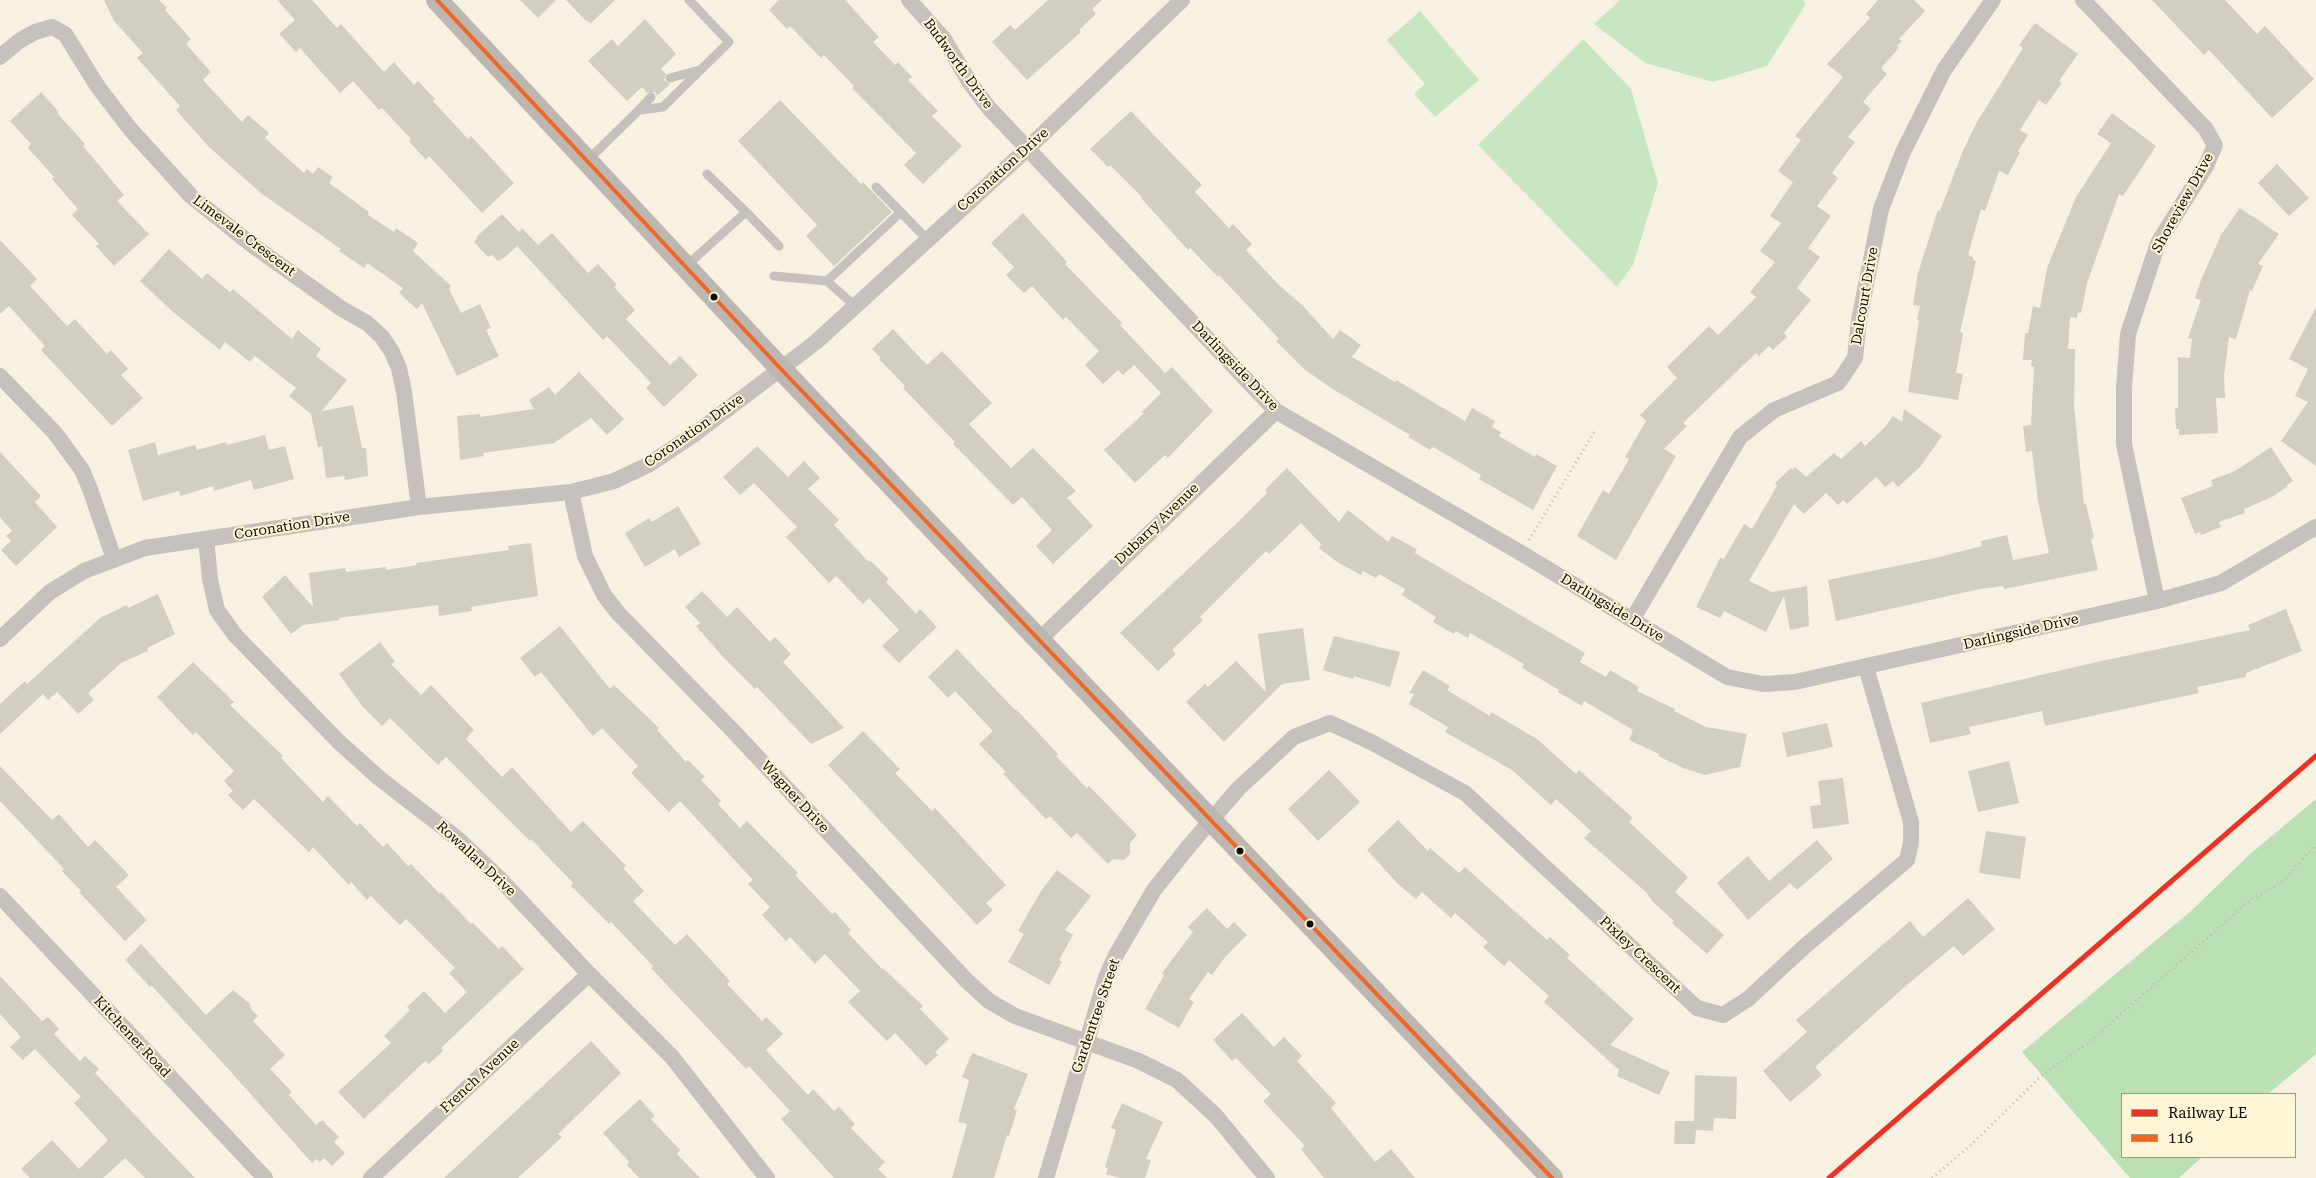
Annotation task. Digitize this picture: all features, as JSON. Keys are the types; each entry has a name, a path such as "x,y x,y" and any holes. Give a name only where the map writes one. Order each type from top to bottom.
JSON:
{"main road":[{"path":"437,0 780,368 1552,1178"}],"street":[{"name":"Budworth Drive","path":"909,0 944,40 970,83 989,108 1026,150"},
{"name":"Coronation Drive","path":"0,639 50,592 84,571 145,548 419,507 571,492 614,481 648,465 696,433 816,342 1026,150 1182,0"},
{"name":"Dalcourt Drive","path":"1632,620 1740,437 1774,410 1838,382 1855,358 1859,320 1881,209 1904,152 1944,70 1994,0"},
{"name":"Shoreview Drive","path":"2083,0 2205,128 2215,145 2206,166 2158,243 2128,334 2124,388 2124,444 2157,601"},
{"name":"Limevale Crescent","path":"0,57 19,41 34,32 52,27 65,34 98,87 136,136 191,196 252,245 342,309 367,323 382,337 399,368 404,392 419,507"},
{"name":"Darlingside Drive","path":"1026,150 1276,411 1521,553 1727,677 1763,684 1794,682 2157,601 2221,583 2316,527"},
{"path":"0,376 55,433 82,470 114,559"},
{"name":"Dubarry Avenue","path":"1040,639 1276,411"},
{"name":"Wagner Drive","path":"571,492 584,556 604,595 618,614 736,734 959,973 989,1001 1015,1016 1086,1041 1139,1062 1177,1080 1216,1116 1267,1178"},
{"name":"Rowallan Drive","path":"206,539 210,579 217,610 235,635 339,742 378,778 458,839 499,878 589,974 672,1057 767,1178"},
{"name":"Pixley Crescent","path":"1211,820 1238,789 1294,737 1330,723 1371,742 1465,793 1697,1008 1723,1015 1748,999 1804,948 1907,860 1911,843 1911,822 1866,667"},
{"name":"Gardentree Street","path":"1046,1178 1106,978 1121,947 1154,890 1211,820"},
{"name":"Kitchener Road","path":"0,896 265,1178"},
{"name":"French Avenue","path":"371,1178 589,974"}],"lane":[{"path":"638,110 663,107 729,42 689,0"},
{"path":"670,78 702,69"},
{"path":"587,161 651,97"},
{"path":"708,174 779,246"},
{"path":"876,187 927,239"},
{"path":"685,267 746,212"},
{"path":"827,281 900,212"},
{"path":"774,276 827,281 855,306"}],"path":[{"path":"1521,553 1596,429"},
{"path":"1932,1178 1970,1146 2039,1078 2093,1039 2250,900 2281,882 2316,844"}],"green space":[{"path":"1620,0 1803,0 1806,4 1767,66 1713,82 1645,63 1594,24"},
{"path":"1420,11 1479,80 1435,117 1414,94 1425,84 1387,40"},
{"path":"1583,39 1631,89 1658,183 1633,265 1617,287 1478,145"},
{"path":"2316,799 2316,1054 2269,1093 2121,1093 2121,1158 2201,1158 2179,1178 2130,1178 2022,1052 2190,912 2249,855"}],"building":[{"path":"104,0 159,0 167,8 165,10 191,39 186,44 211,72 203,80 242,122 248,115 269,133 265,138 304,173 307,169 313,174 318,167 333,177 329,183 369,212 368,215 394,232 396,228 418,243 413,251 451,286 449,289 461,313 480,304 491,328 486,330 499,356 457,376 422,303 417,309 399,293 403,288 367,263 364,268 339,251 341,249 262,194 209,147 176,110 180,106 137,58 143,53 114,21"},
{"path":"277,0 312,0 337,28 341,24 384,72 394,62 414,85 418,81 435,99 433,101 468,139 471,136 514,183 482,213 429,156 426,160 409,141 411,139 382,108 379,110 353,81 340,93 300,48 296,52 279,34 295,20"},
{"path":"520,0 556,0 538,18"},
{"path":"566,0 615,0 591,23 585,20"},
{"path":"779,0 845,0 879,37 873,42 895,65 898,62 912,77 908,80 938,111 932,116 962,146 923,184 904,165 916,153 852,88 854,86 824,55 821,58 790,26 787,29 769,10"},
{"path":"1048,0 1102,0 1092,9 1096,14 1079,30 1081,32 1027,80 992,42 1010,25 1015,30"},
{"path":"1878,0 1914,0 1925,11 1899,39 1902,41 1897,46 1899,48 1881,68 1887,74 1863,102 1871,109 1848,137 1855,142 1832,173 1838,178 1817,206 1831,216 1808,248 1820,257 1797,288 1811,300 1784,333 1787,337 1773,350 1769,346 1759,356 1756,353 1683,423 1687,426 1664,449 1676,456 1616,560 1577,536 1603,490 1609,494 1629,459 1625,457 1646,421 1640,415 1677,378 1667,367 1709,326 1718,335 1756,297 1750,292 1775,262 1760,251 1781,223 1770,216 1793,182 1778,171 1801,140 1795,136 1843,77 1827,64 1870,18 1866,14"},
{"path":"2152,0 2225,0 2257,34 2265,26 2314,79 2272,118 2209,50 2204,55"},
{"path":"645,19 676,54 661,69 666,74 664,80 670,84 657,96 655,92 647,93 642,87 627,101 588,61 612,39 618,46"},
{"path":"2035,23 2078,54 2059,81 2062,83 2046,105 2039,100 2020,130 2028,135 2018,151 2020,152 2008,175 1999,171 1985,211 1981,209 1968,255 1976,261 1960,332 1963,333 1956,373 1963,374 1958,400 1908,392 1919,320 1917,319 1920,306 1913,305 1918,273 1938,210 1940,211 1962,153 1977,122 2023,48 2019,45"},
{"path":"41,92 85,144 83,146 124,195 117,201 149,234 114,266 96,246 99,244 72,215 78,209 52,179 54,177 28,148 31,144 10,121"},
{"path":"780,100 861,184 863,182 892,212 834,266 806,236 817,225 738,141"},
{"path":"1131,111 1202,185 1195,192 1229,228 1233,224 1252,244 1246,250 1279,285 1303,306 1333,339 1340,330 1361,345 1352,357 1395,382 1396,380 1465,421 1472,408 1495,421 1492,427 1501,432 1499,436 1535,457 1536,454 1557,466 1533,510 1479,479 1481,475 1433,447 1430,450 1408,437 1410,435 1331,388 1304,369 1276,341 1279,339 1219,275 1218,277 1190,248 1188,250 1142,197 1110,165 1108,167 1090,149"},
{"path":"2112,113 2156,146 2123,196 2119,194 2087,283 2081,313 2078,312 2077,318 2070,317 2068,349 2075,349 2074,406 2084,504 2086,504 2094,538 2091,539 2098,570 2004,589 2003,586 1980,589 1836,621 1828,580 1935,558 1982,546 1981,541 2007,535 2013,560 2049,553 2038,501 2032,451 2026,452 2023,426 2031,425 2034,367 2031,366 2032,360 2023,360 2025,333 2028,333 2033,306 2040,308 2047,268 2076,197 2111,143 2097,134"},
{"path":"2277,164 2309,198 2289,216 2258,183"},
{"path":"2240,208 2279,234 2258,264 2263,266 2252,291 2250,290 2236,339 2229,337 2224,375 2225,398 2216,398 2218,433 2179,435 2179,429 2176,429 2175,409 2178,408 2178,357 2190,358 2192,339 2188,338 2201,300 2195,298 2201,280 2221,235"},
{"path":"1023,213 1067,262 1065,264 1122,323 1120,325 1165,373 1172,367 1213,411 1168,458 1165,455 1135,483 1104,450 1144,413 1142,412 1161,393 1134,365 1123,375 1118,370 1103,384 1085,365 1099,351 1066,317 1063,320 1032,286 1024,293 1006,275 1014,267 991,243"},
{"path":"502,214 519,232 522,228 538,245 552,233 588,273 598,264 617,285 614,287 635,310 626,319 670,365 680,356 698,375 664,407 646,388 651,383 607,336 603,340 517,246 498,261 492,255 488,257 474,242 477,239 476,237"},
{"path":"0,240 37,279 30,286 67,326 75,319 107,354 111,350 128,369 121,375 143,398 112,426 41,350 45,346 9,306 0,314"},
{"path":"169,249 202,279 207,273 230,292 233,289 292,339 298,330 321,349 316,356 347,380 322,411 353,405 362,448 366,448 368,476 345,480 344,476 326,478 322,446 318,447 311,414 289,396 296,388 255,356 250,362 225,342 220,350 172,311 140,281"},
{"path":"2316,307 2316,466 2281,441 2308,402 2295,396 2308,369 2289,359"},
{"path":"893,329 927,365 942,351 992,403 969,424 1011,468 1033,448 1076,491 1067,498 1093,526 1053,564 1036,546 1052,530 1022,497 1013,505 953,444 955,442 903,388 905,386 872,349"},
{"path":"579,372 624,419 607,435 591,418 554,443 483,453 484,456 460,460 457,416 480,414 480,417 534,409 529,400 549,387 555,395"},
{"path":"1904,409 1942,436 1920,467 1898,487 1893,481 1885,487 1876,477 1847,504 1843,500 1838,505 1826,493 1804,514 1794,504 1749,581 1772,592 1807,586 1809,626 1790,630 1784,596 1766,632 1724,611 1720,618 1696,607 1720,558 1724,559 1744,524 1752,529 1777,486 1775,483 1791,468 1792,470 1795,467 1806,477 1834,453 1841,459 1861,441 1865,446 1884,428 1893,416 1902,422"},
{"path":"265,435 269,450 285,446 294,479 254,490 251,480 214,491 213,486 180,496 179,491 143,501 128,450 155,442 158,455 195,445 197,450 226,442 227,445"},
{"path":"757,446 788,477 804,461 820,478 808,489 839,520 834,525 869,562 871,561 889,579 886,582 916,614 920,609 937,627 899,663 882,646 899,630 869,598 863,604 836,576 829,583 786,537 797,527 754,483 740,495 723,477"},
{"path":"2271,447 2293,481 2272,497 2244,509 2245,513 2219,522 2221,527 2201,535 2200,532 2195,534 2181,498 2213,486 2211,480 2235,471"},
{"path":"0,452 41,496 35,502 57,527 16,566 1,550 11,541 6,536 12,531 0,517"},
{"path":"1287,468 1339,522 1348,510 1388,542 1392,536 1417,549 1415,553 1585,653 1580,662 1606,677 1610,670 1639,687 1637,691 1675,709 1674,711 1706,727 1747,734 1740,767 1705,775 1683,768 1629,740 1633,730 1584,701 1582,706 1558,692 1559,690 1522,668 1524,664 1470,633 1468,638 1456,631 1454,634 1433,622 1436,617 1402,595 1405,589 1379,574 1376,578 1363,571 1361,575 1337,562 1319,548 1321,544 1301,523 1269,554 1266,551 1200,617 1203,620 1172,650 1176,654 1158,671 1120,633 1238,522 1267,493 1265,490"},
{"path":"678,506 701,544 679,557 675,549 645,567 625,533 649,518 652,522"},
{"path":"531,543 538,596 471,607 472,611 439,616 438,605 339,618 339,620 303,625 291,634 262,597 285,575 313,607 309,573 345,568 346,572 386,567 386,570 417,565 416,563 509,550 508,546"},
{"path":"702,591 727,617 737,607 770,642 775,637 791,654 783,662 844,728 811,744 757,687 755,689 723,657 696,626 700,623 685,607"},
{"path":"158,594 175,634 147,648 148,651 121,663 88,693 94,700 78,714 57,692 48,700 43,694 0,734 0,704 25,681 27,684 100,618 127,605 128,608"},
{"path":"2286,609 2302,651 2246,673 2246,677 2197,687 2199,693 2045,726 2042,711 1969,727 1971,734 1930,743 1921,703 2101,661 2250,630 2248,625"},
{"path":"560,626 610,689 614,685 659,728 657,730 686,762 688,760 705,777 701,780 721,801 718,804 740,828 747,821 798,873 795,875 832,914 835,912 851,930 848,933 882,969 923,1006 920,1009 949,1039 935,1052 938,1055 926,1066 895,1033 887,1041 848,1002 860,991 825,954 815,964 790,937 786,941 762,915 770,907 748,884 753,880 680,801 669,812 631,773 638,766 602,728 593,736 541,672 535,677 520,658"},
{"path":"1303,628 1310,680 1282,684 1224,742 1186,702 1205,684 1208,687 1236,661 1266,692 1258,634"},
{"path":"1334,636 1400,652 1390,687 1354,676 1353,679 1323,670"},
{"path":"380,642 395,662 391,664 421,695 431,685 474,730 466,739 502,777 512,767 571,832 583,821 626,866 623,868 644,891 633,901 675,945 687,934 730,981 727,984 762,1021 766,1017 783,1034 766,1050 808,1095 813,1089 834,1111 839,1107 855,1124 851,1128 885,1162 878,1169 887,1178 834,1178 781,1119 790,1111 749,1066 746,1069 651,968 653,966 611,922 609,924 571,886 573,883 531,839 530,841 446,757 438,765 390,718 382,726 363,707 339,674"},
{"path":"957,649 1058,754 1056,756 1087,788 1089,786 1137,835 1130,843 1130,854 1124,860 1113,859 1108,864 1077,833 1071,838 1050,816 1046,819 1003,774 1006,772 979,744 993,731 955,691 948,698 928,677"},
{"path":"193,662 234,702 230,705 283,756 281,758 323,802 328,796 357,826 360,823 383,847 387,843 408,866 411,864 440,894 441,892 471,924 472,922 499,949 502,946 524,969 441,1048 443,1051 429,1064 425,1061 364,1119 338,1092 391,1043 384,1036 410,1010 407,1007 424,991 445,1013 467,992 449,973 455,968 406,919 400,925 371,896 367,900 351,882 349,885 313,847 309,852 254,799 243,810 228,795 233,791 224,781 234,771 196,732 193,735 157,697"},
{"path":"1423,670 1450,686 1447,690 1490,716 1491,712 1537,739 1576,774 1579,770 1633,818 1629,822 1688,877 1675,892 1724,935 1707,954 1672,923 1674,921 1652,901 1646,892 1584,838 1591,831 1556,799 1551,805 1512,770 1445,732 1448,727 1409,704 1414,694 1409,693"},
{"path":"1827,723 1833,747 1787,757 1782,733"},
{"path":"863,731 900,769 895,773 932,811 935,808 1006,885 986,903 993,910 977,925 828,765"},
{"path":"2009,761 2019,803 1978,812 1968,771"},
{"path":"0,766 52,820 59,814 88,847 95,840 129,875 116,887 147,920 125,941 79,892 81,891 62,871 64,869 0,801"},
{"path":"1329,770 1360,802 1318,841 1288,809"},
{"path":"1843,778 1849,824 1813,829 1810,806 1821,805 1818,781"},
{"path":"1398,820 1428,851 1430,848 1459,873 1465,867 1547,940 1550,937 1570,955 1567,958 1634,1019 1610,1045 1670,1072 1659,1095 1617,1076 1619,1070 1544,1002 1549,996 1509,960 1504,966 1483,947 1488,942 1455,913 1451,918 1422,892 1416,899 1398,884 1367,850"},
{"path":"1986,831 2026,837 2020,879 1979,873"},
{"path":"1817,840 1833,859 1797,890 1790,883 1748,920 1717,883 1748,856 1769,881"},
{"path":"1057,870 1091,896 1065,930 1073,935 1059,960 1062,962 1049,985 1008,962 1024,934 1018,931 1041,891"},
{"path":"1968,898 1995,929 1963,956 1954,946 1908,984 1815,1067 1822,1075 1790,1102 1763,1071 1807,1032 1796,1020 1910,921 1923,937"},
{"path":"1207,908 1227,929 1234,922 1247,935 1225,957 1212,975 1208,972 1189,999 1194,1002 1179,1028 1145,1009 1164,975 1162,973 1193,932 1188,927"},
{"path":"141,944 206,1015 233,990 250,1004 251,1009 258,1016 253,1021 285,1055 270,1069 292,1092 289,1095 316,1125 322,1120 339,1137 334,1142 345,1153 332,1166 324,1158 320,1162 316,1159 312,1163 152,986 150,987 125,960"},
{"path":"0,976 42,1021 48,1017 59,1029 54,1034 80,1061 85,1056 99,1069 95,1073 195,1178 145,1178 125,1158 103,1178 30,1178 21,1169 52,1140 79,1169 108,1140 74,1103 81,1097 35,1049 23,1060 10,1047 21,1037 0,1014"},
{"path":"1242,1013 1274,1047 1284,1037 1302,1056 1297,1061 1336,1103 1331,1108 1375,1162 1391,1149 1415,1178 1324,1178 1301,1149 1305,1146 1263,1101 1271,1094 1236,1058 1232,1061 1213,1040"},
{"path":"591,1041 621,1073 558,1134 562,1137 545,1153 518,1178 444,1178"},
{"path":"972,1053 1028,1074 1014,1109 1017,1110 994,1178 952,1178 967,1124 958,1122 969,1080 962,1077"},
{"path":"1695,1075 1737,1077 1736,1119 1714,1118 1713,1131 1696,1130 1695,1144 1674,1144 1675,1121 1694,1121"},
{"path":"640,1099 655,1116 651,1119 680,1150 677,1154 700,1178 639,1178 627,1165 629,1162 603,1133"},
{"path":"1122,1103 1163,1122 1146,1159 1151,1160 1145,1178 1120,1178 1106,1174 1108,1168 1105,1167 1116,1130 1111,1128"}],"rail line":[{"name":"LE","path":"1829,1178 2316,756"}],"transit line":[{"name":"116","path":"437,0 780,368 1552,1178"}]}
